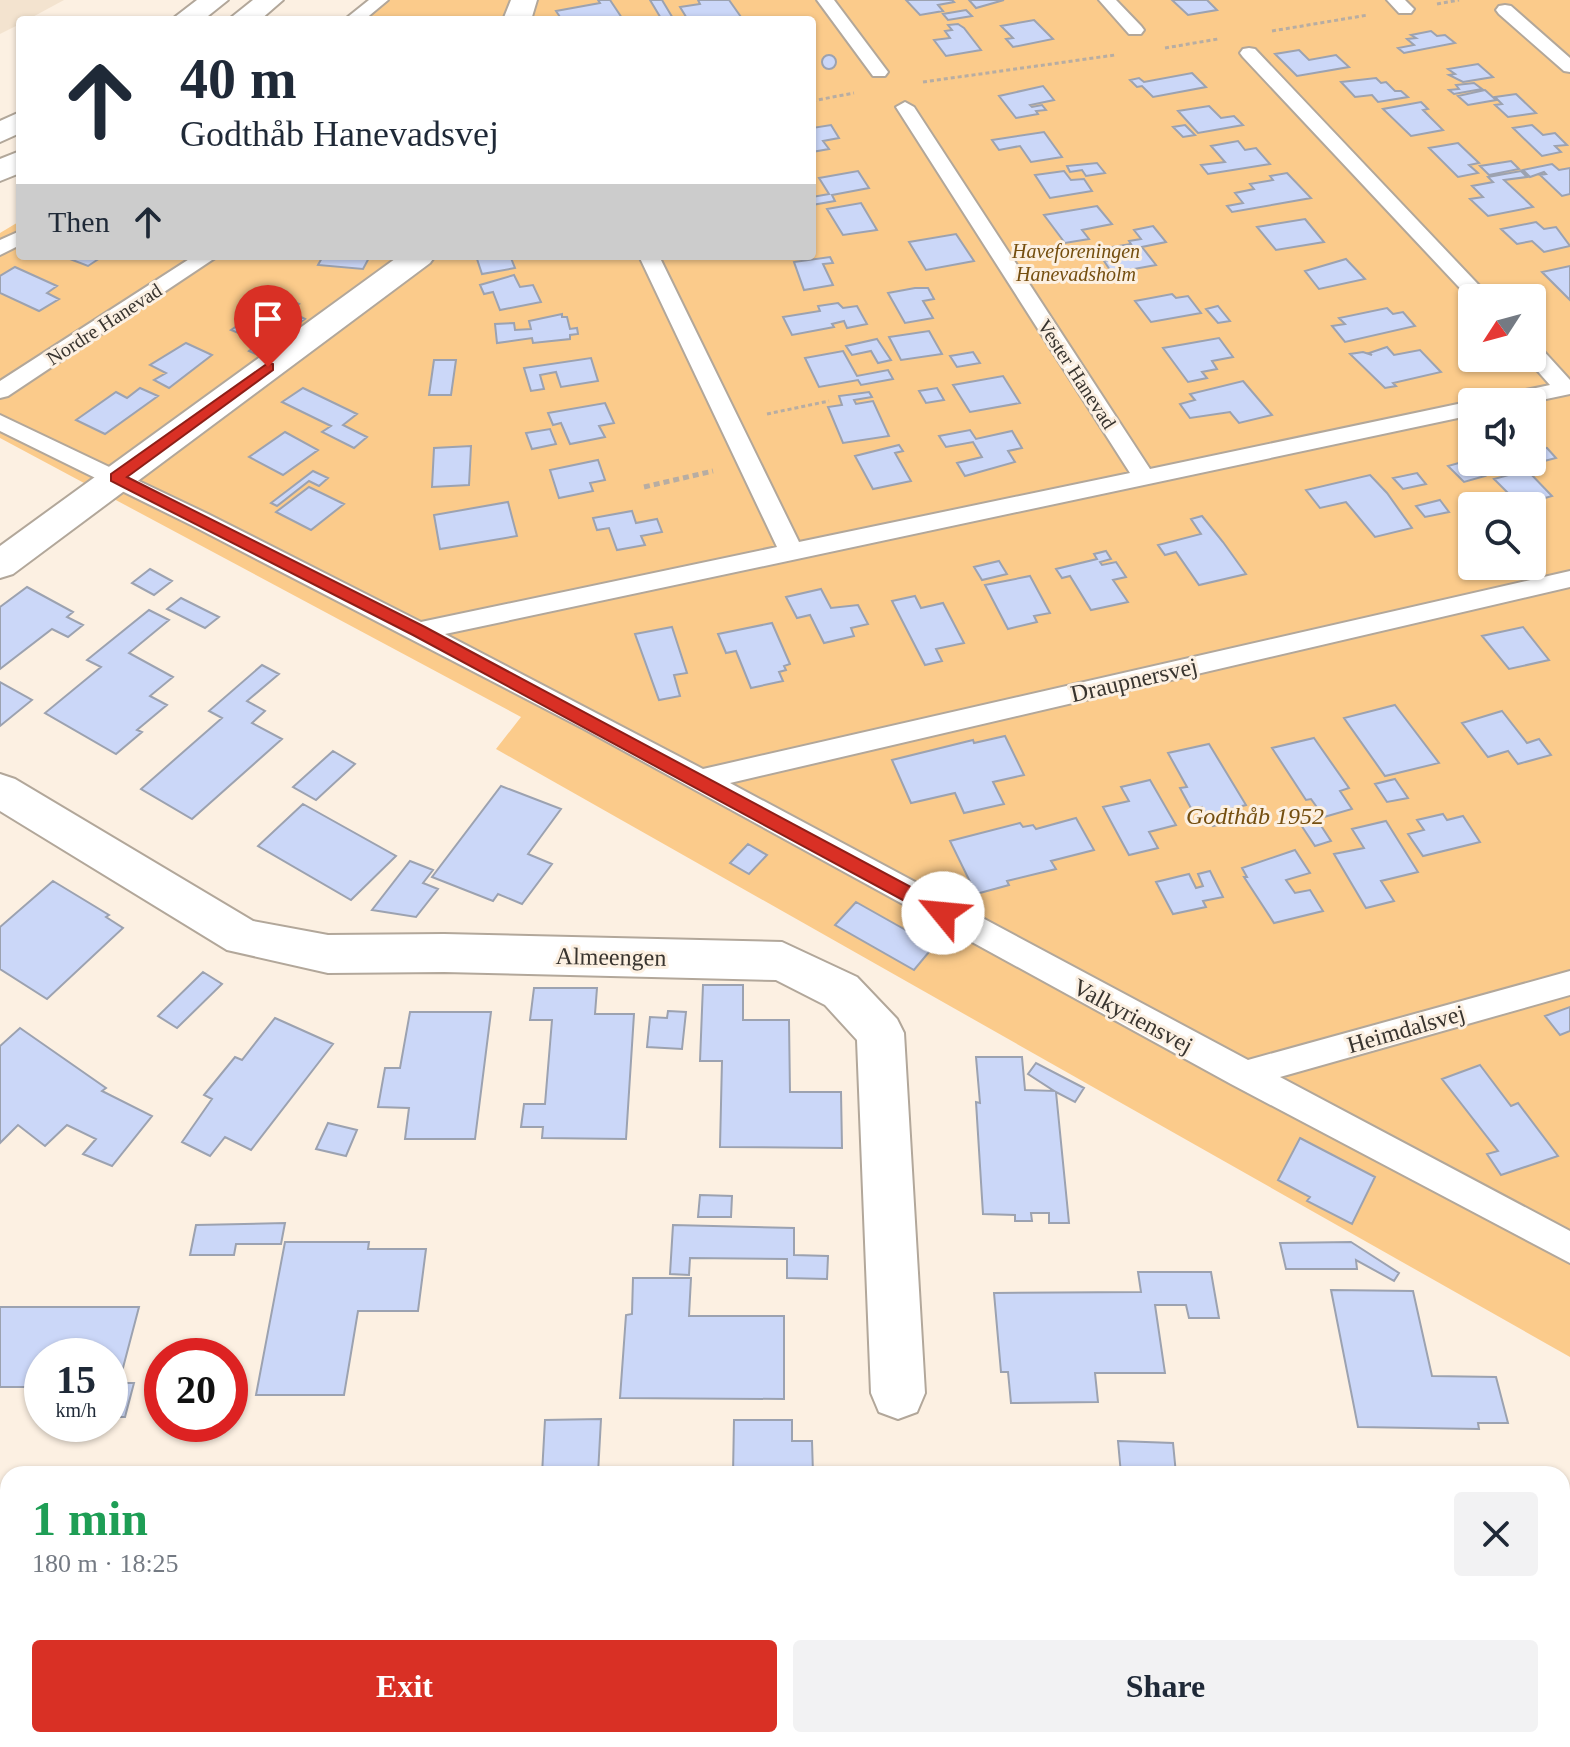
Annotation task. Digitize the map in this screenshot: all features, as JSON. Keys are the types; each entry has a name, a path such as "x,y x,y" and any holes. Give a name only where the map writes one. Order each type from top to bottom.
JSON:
{"street":[{"path":"191,16 215,0"},
{"path":"248,16 270,0"},
{"path":"0,565 414,260"},
{"name":"Almeengen","path":"0,790 243,937 328,954 444,953 782,961 841,991 880,1033 898,1393"}],"lane":[{"path":"358,16 380,0"},
{"path":"825,0 879,72"},
{"path":"1107,0 1135,30"},
{"path":"1505,10 1570,67"},
{"path":"1249,53 1468,284"},
{"name":"Vester Hanevad","path":"905,107 1145,479"},
{"name":"Nordre Hanevad","path":"0,391 202,260"},
{"path":"651,260 732,422 792,553"},
{"path":"1546,366 1568,387"},
{"path":"1546,392 1568,387"},
{"path":"419,631 1458,411"},
{"path":"0,422 116,478"},
{"name":"Valkyriensvej","path":"116,478 419,631 1242,1075 1570,1248"},
{"name":"Draupnersvej","path":"699,780 1570,579"},
{"name":"Heimdalsvej","path":"1242,1075 1570,983"}],"path":[{"path":"732,422 829,401"},
{"path":"644,487 751,463"}],"shaded area":[{"path":"0,0 64,0 34,16 16,16 16,26 0,34"}],"green space":[{"path":"368,0 1570,0 1570,1357 496,749 521,717 0,438 0,233 16,223 16,260 816,260 816,16 348,16"}],"building":[{"path":"598,0 610,0 621,16 559,16 556,11 600,3"},
{"path":"650,0 662,0 672,16 660,16"},
{"path":"698,0 729,0 740,16 686,16 680,7 700,4"},
{"path":"906,0 954,2 938,5 943,11 920,15"},
{"path":"969,0 1004,0 976,8"},
{"path":"1172,0 1207,0 1217,10 1188,15"},
{"path":"966,10 972,16 948,20 943,14"},
{"path":"1034,20 1053,39 1013,47 1006,39 1013,38 1001,26"},
{"path":"958,24 981,50 946,56 934,40 950,38 945,31 952,30 948,25"},
{"path":"1431,31 1437,36 1445,35 1455,43 1404,53 1398,48 1414,45 1407,39 1416,38 1411,35"},
{"path":"1299,50 1309,60 1336,55 1349,67 1297,76 1275,54"},
{"path":"829,55 836,62 829,69 822,62"},
{"path":"1478,64 1493,77 1463,82 1449,75 1455,74 1448,69"},
{"path":"1192,73 1206,87 1153,97 1130,80 1139,78 1144,82"},
{"path":"1376,78 1408,97 1378,102 1372,95 1355,97 1341,82"},
{"path":"1474,83 1482,89 1454,94 1449,90 1459,89 1456,85"},
{"path":"1043,86 1054,100 1030,105 1042,105 1046,110 1036,111 1038,114 1016,118 999,96"},
{"path":"1485,90 1496,100 1468,105 1458,96"},
{"path":"1516,94 1536,113 1508,117 1495,105 1502,104 1495,97"},
{"path":"1421,102 1428,109 1423,110 1443,130 1411,136 1383,109"},
{"path":"1209,106 1221,118 1234,116 1243,125 1198,133 1178,111"},
{"path":"831,125 839,138 823,141 829,149 816,151 816,127"},
{"path":"1185,125 1195,135 1183,137 1173,127"},
{"path":"1532,125 1543,135 1555,133 1567,145 1555,146 1561,152 1542,156 1513,128"},
{"path":"1044,132 1062,157 1031,162 1020,146 999,150 992,140"},
{"path":"1238,141 1245,150 1256,148 1270,164 1208,174 1201,165 1225,162 1211,146"},
{"path":"1458,143 1479,163 1469,165 1478,173 1458,177 1429,148"},
{"path":"1511,161 1519,169 1489,175 1480,166"},
{"path":"1097,163 1105,173 1086,176 1082,170 1070,172 1067,166"},
{"path":"1552,164 1559,170 1570,168 1570,194 1562,196 1540,175 1546,174 1544,172 1530,177 1523,170"},
{"path":"858,171 869,188 832,195 835,201 816,204 816,196 829,194 819,178"},
{"path":"1064,171 1071,180 1084,179 1092,191 1050,198 1035,175"},
{"path":"1521,171 1527,177 1504,180 1533,207 1488,216 1470,199 1483,197 1472,186 1493,182 1488,177"},
{"path":"1287,173 1311,198 1232,212 1227,206 1243,203 1235,193 1254,189 1250,184 1273,180 1270,176"},
{"path":"861,203 877,230 843,235 827,209"},
{"path":"1097,206 1112,224 1082,230 1089,239 1065,243 1044,215"},
{"path":"1305,219 1324,242 1276,250 1257,227"},
{"path":"1536,222 1544,229 1556,227 1570,246 1544,252 1532,241 1517,244 1501,229"},
{"path":"1153,226 1166,242 1142,247 1156,265 1112,273 1104,261 1114,259 1106,248 1131,244 1129,241 1141,239 1134,230"},
{"path":"956,234 974,261 926,270 909,242"},
{"path":"830,257 833,263 823,264 833,285 804,290 794,262"},
{"path":"1346,259 1365,279 1319,289 1305,271"},
{"path":"72,260 97,260 88,266"},
{"path":"321,260 368,260 363,269 318,265"},
{"path":"477,260 512,260 515,268 482,274"},
{"path":"1570,266 1570,300 1542,272"},
{"path":"15,267 57,286 47,293 59,299 39,311 0,293 0,276"},
{"path":"514,275 520,287 533,285 541,302 500,310 493,292 484,294 480,285"},
{"path":"928,288 934,299 923,301 933,318 905,323 888,293"},
{"path":"1172,294 1176,298 1188,296 1201,313 1151,322 1135,301"},
{"path":"281,296 299,304 289,311 305,319 284,334 277,332 273,335 280,338 258,355 249,351 261,342 231,330"},
{"path":"838,303 843,308 857,306 867,324 847,328 844,321 832,324 834,327 792,335 783,317 820,311 818,306"},
{"path":"1218,306 1230,321 1218,323 1206,309"},
{"path":"1387,308 1393,314 1403,312 1415,326 1345,342 1332,326 1345,324 1339,318"},
{"path":"562,314 562,317 567,317 570,329 577,328 578,334 570,335 570,339 533,343 532,338 497,343 495,324 514,323 515,330 531,329 529,321"},
{"path":"929,331 942,354 901,360 889,337"},
{"path":"1219,338 1233,357 1212,361 1217,369 1202,372 1207,378 1188,382 1163,348"},
{"path":"877,339 891,360 878,363 871,351 852,355 846,346"},
{"path":"186,343 212,355 169,388 154,380 166,373 150,365"},
{"path":"1387,347 1394,355 1420,350 1441,372 1393,383 1396,386 1385,388 1350,354 1363,352 1372,355 1369,353"},
{"path":"843,351 857,376 888,370 893,379 861,385 858,380 819,387 805,358"},
{"path":"973,352 980,363 957,367 950,356"},
{"path":"591,358 598,381 561,387 556,372 540,375 544,389 531,391 524,368"},
{"path":"434,360 456,360 451,395 429,395"},
{"path":"1003,376 1020,403 970,412 953,385"},
{"path":"1243,381 1272,415 1239,423 1230,412 1190,418 1180,404 1195,400 1190,394"},
{"path":"140,388 158,396 105,434 76,420 116,392 127,398"},
{"path":"303,388 357,414 343,425 367,437 354,448 322,432 331,426 282,402"},
{"path":"937,388 944,400 926,403 919,391"},
{"path":"869,392 872,397 854,400 856,404 873,401 889,436 843,443 828,407 842,405 839,396"},
{"path":"605,403 614,423 599,426 605,437 570,444 561,423 553,425 548,413"},
{"path":"550,429 556,444 532,449 526,433"},
{"path":"970,430 976,439 1012,431 1022,448 1008,451 1015,462 965,476 957,463 982,457 973,442 946,447 939,436"},
{"path":"285,432 318,450 283,475 249,457"},
{"path":"899,445 903,451 895,453 911,481 873,489 855,456"},
{"path":"471,446 469,485 432,487 434,448"},
{"path":"1546,448 1547,448 1556,458 1546,461"},
{"path":"598,460 605,480 590,483 593,491 559,498 550,470"},
{"path":"1458,463 1458,476 1448,466"},
{"path":"313,471 328,478 319,486 309,481 277,506 271,503"},
{"path":"1417,473 1426,484 1403,489 1393,478"},
{"path":"1370,475 1412,528 1375,537 1346,502 1320,508 1306,490"},
{"path":"1458,476 1485,476 1464,482"},
{"path":"1533,476 1552,496 1546,498 1546,492 1507,492 1494,479"},
{"path":"309,487 344,504 311,530 276,512"},
{"path":"1440,500 1449,512 1425,517 1416,506"},
{"path":"508,502 517,536 440,549 434,515"},
{"path":"632,511 636,523 657,519 662,532 641,536 645,545 617,550 609,528 597,530 593,518"},
{"path":"1202,516 1246,574 1199,585 1176,552 1165,555 1158,545 1201,534 1191,519"},
{"path":"1106,551 1111,559 1100,562 1102,565 1116,562 1126,577 1113,580 1128,602 1091,610 1070,576 1062,578 1056,569 1097,559 1094,554"},
{"path":"999,561 1007,574 982,580 974,567"},
{"path":"150,569 172,581 154,595 132,583"},
{"path":"1030,576 1050,613 1034,616 1037,622 1008,629 985,585"},
{"path":"27,587 73,612 67,617 83,625 68,637 52,629 0,669 0,607"},
{"path":"821,589 831,608 858,605 868,624 851,628 854,636 824,643 810,615 797,618 786,597"},
{"path":"915,596 921,608 943,603 964,643 936,649 942,661 925,665 892,601"},
{"path":"181,598 219,617 205,628 167,609"},
{"path":"149,610 169,620 129,653 173,677 150,696 167,705 137,730 142,732 116,754 45,713 101,667 87,660"},
{"path":"772,623 790,664 784,666 786,670 779,672 783,681 751,688 736,651 726,653 718,634"},
{"path":"672,627 687,673 674,675 680,696 659,700 635,634"},
{"path":"1523,627 1549,660 1509,669 1482,636"},
{"path":"262,665 279,674 247,701 265,711 252,723 282,739 192,819 141,789 222,718 209,711"},
{"path":"0,682 32,700 0,726"},
{"path":"1395,705 1439,763 1385,776 1344,718"},
{"path":"1502,711 1527,743 1539,739 1551,755 1518,764 1508,751 1488,757 1462,723"},
{"path":"1005,736 1024,775 993,782 1004,804 964,813 955,793 911,803 892,760 973,740 974,743"},
{"path":"1314,738 1349,788 1340,791 1352,809 1324,817 1311,799 1306,800 1272,748"},
{"path":"1209,744 1246,805 1222,811 1229,822 1213,826 1202,807 1192,810 1180,788 1187,787 1168,753"},
{"path":"333,751 355,764 316,800 293,787"},
{"path":"1395,779 1408,798 1387,802 1375,784"},
{"path":"1150,780 1176,825 1149,832 1158,848 1129,855 1103,807 1129,801 1121,787"},
{"path":"501,786 561,809 528,854 552,864 522,904 498,894 493,901 432,877"},
{"path":"303,804 396,856 351,900 258,846"},
{"path":"1443,814 1447,820 1463,816 1480,842 1423,856 1408,834 1424,830 1417,820"},
{"path":"1076,818 1094,850 1051,861 1056,869 1007,881 1009,885 976,894 950,841 1020,823 1023,827 1033,825 1036,829"},
{"path":"1316,818 1331,841 1315,846 1299,822"},
{"path":"1386,821 1418,872 1381,881 1394,901 1366,908 1334,854 1364,848 1352,829"},
{"path":"748,844 767,855 749,874 730,863"},
{"path":"1295,850 1310,873 1286,880 1295,893 1310,890 1323,911 1274,923 1244,877 1247,877 1242,868"},
{"path":"410,861 433,870 423,883 438,889 416,917 372,910"},
{"path":"1210,871 1223,897 1203,901 1206,907 1173,914 1156,882 1189,874 1196,888 1203,886 1198,874"},
{"path":"53,881 109,915 106,917 123,928 47,999 0,969 0,927"},
{"path":"856,902 934,946 914,970 835,925"},
{"path":"203,972 222,984 177,1028 158,1016"},
{"path":"703,985 743,985 743,1020 789,1020 790,1092 841,1092 842,1148 720,1147 722,1061 700,1061"},
{"path":"534,988 597,988 595,1014 634,1014 626,1139 542,1138 543,1127 521,1127 524,1104 545,1104 552,1020 530,1020"},
{"path":"1570,1007 1570,1031 1560,1035 1545,1016"},
{"path":"668,1011 686,1012 682,1049 647,1047 650,1017 667,1018"},
{"path":"410,1012 491,1012 475,1139 405,1139 409,1108 378,1107 385,1068 400,1068"},
{"path":"275,1018 333,1044 251,1150 225,1137 210,1156 182,1142 212,1099 204,1095 235,1057 242,1060"},
{"path":"20,1028 106,1088 102,1091 152,1116 112,1166 83,1154 96,1139 67,1125 45,1146 18,1125 0,1143 0,1046"},
{"path":"976,1057 1022,1057 1025,1090 1054,1091 1028,1074 1036,1063 1084,1088 1075,1102 1056,1092 1069,1223 1049,1223 1049,1213 1031,1213 1032,1221 1015,1221 1015,1215 983,1214"},
{"path":"1480,1065 1511,1106 1518,1103 1558,1156 1501,1175 1487,1154 1498,1151 1442,1079"},
{"path":"328,1123 357,1130 346,1156 316,1149"},
{"path":"1300,1138 1375,1177 1352,1224 1307,1201 1310,1197 1278,1180"},
{"path":"700,1195 732,1196 731,1217 698,1217"},
{"path":"285,1223 281,1244 236,1244 234,1255 190,1255 196,1225"},
{"path":"673,1225 794,1228 794,1255 828,1256 827,1279 787,1278 787,1259 690,1258 689,1275 670,1274"},
{"path":"285,1242 369,1242 368,1249 426,1249 418,1311 358,1311 344,1395 256,1395"},
{"path":"1351,1242 1399,1273 1394,1281 1356,1260 1357,1269 1286,1269 1280,1243"},
{"path":"1138,1272 1211,1272 1219,1318 1189,1318 1186,1305 1155,1305 1165,1373 1095,1373 1098,1402 1011,1403 1008,1372 1001,1372 994,1293 1141,1292"},
{"path":"633,1278 691,1278 689,1316 784,1316 784,1399 620,1398 626,1315 632,1314"},
{"path":"1331,1290 1413,1291 1432,1376 1496,1377 1508,1423 1478,1423 1479,1429 1358,1427"},
{"path":"0,1307 139,1307 128,1349 128,1338 24,1338 24,1387 0,1387"},
{"path":"128,1383 134,1383 128,1406"},
{"path":"601,1419 598,1466 542,1466 545,1420"},
{"path":"734,1420 792,1420 792,1441 812,1441 813,1466 733,1466"},
{"path":"1118,1441 1173,1443 1175,1466 1120,1466"}],"route":[{"path":"268,367 116,478 419,631 943,913"}],"park label":[{"name":"Haveforeningen Hanevadsholm","path":"1076,262"},
{"name":"Godthåb 1952","path":"1255,816"}]}
